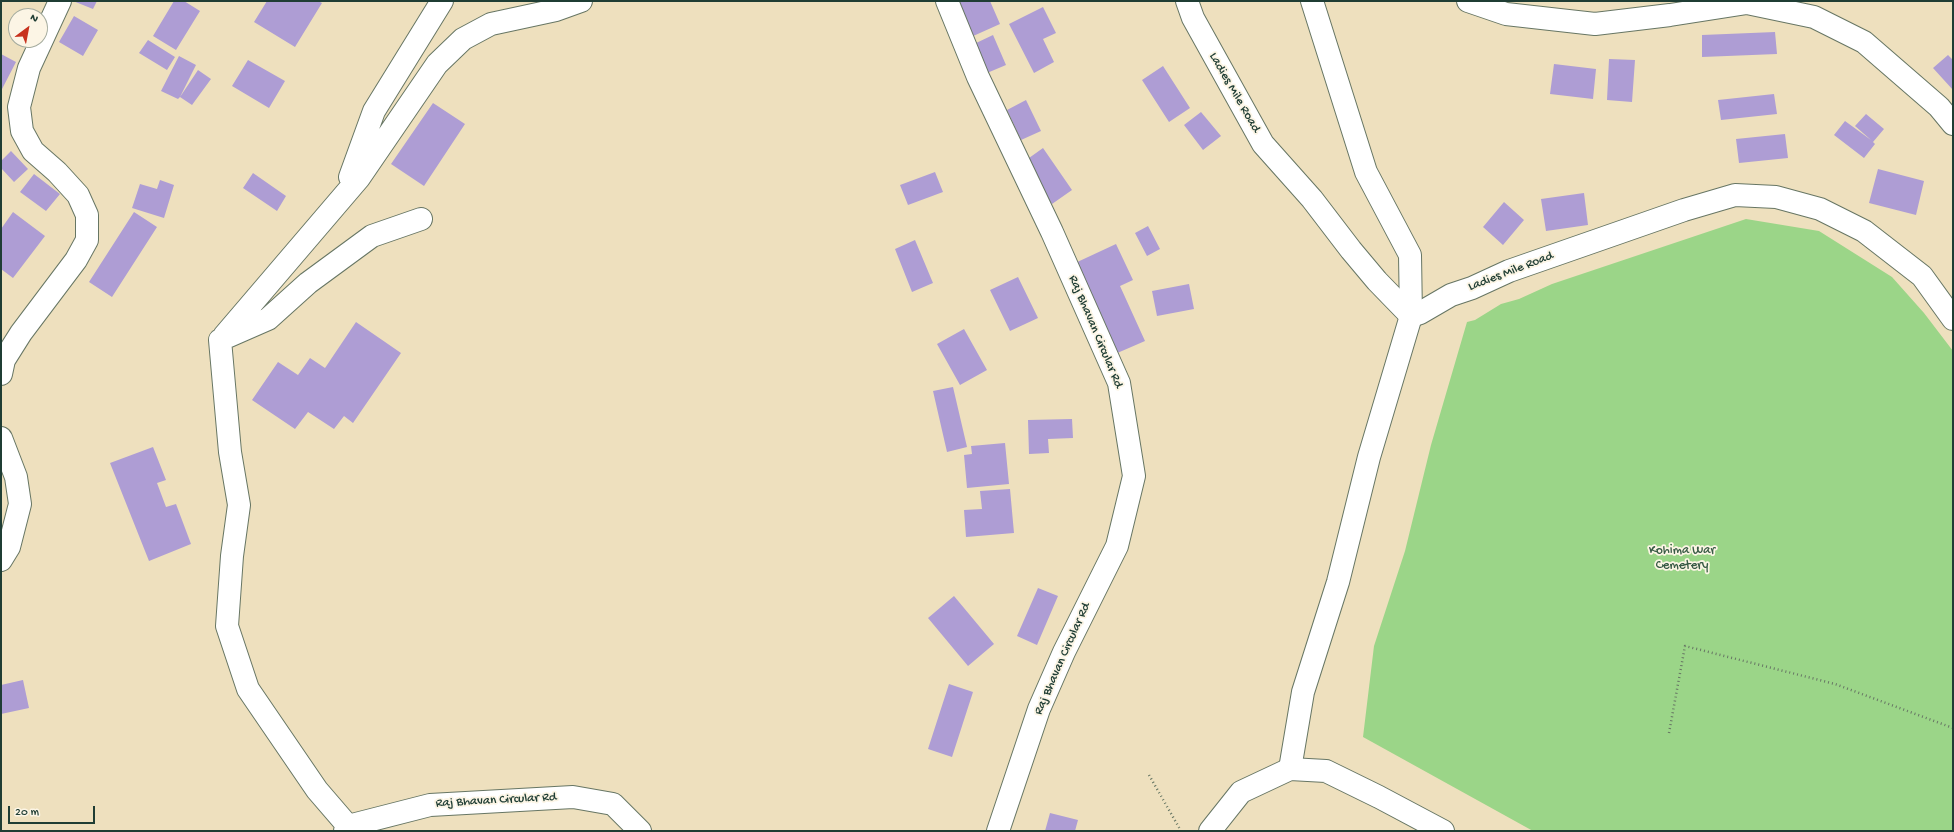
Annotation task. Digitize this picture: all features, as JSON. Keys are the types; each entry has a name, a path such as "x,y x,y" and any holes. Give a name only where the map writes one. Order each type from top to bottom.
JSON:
{"main road":[{"path":"1,374 4,360 21,333 76,260 87,240 87,215 78,195 57,172 33,151 22,131 19,107 29,68 60,1"},
{"path":"342,198 374,111 442,1"},
{"path":"346,828 317,790 248,689 227,626 232,556 239,505 230,452 220,340 359,178 437,64 463,39 491,24 556,10 581,1"},
{"name":"Raj Bhavan Circular Rd","path":"947,1 978,77 1052,232 1119,383 1134,476 1117,546 1064,652 1039,710 998,831"},
{"name":"Ladies Mile Road","path":"1187,1 1192,18 1263,144 1312,199 1368,271 1411,316 1420,313 1451,295 1472,288 1509,271 1684,210 1735,195 1776,197 1813,207 1864,231 1922,276 1953,319"},
{"path":"1290,769 1304,692 1338,582 1369,457 1411,316 1410,255 1366,172 1312,1"},
{"path":"1468,1 1506,14 1595,24 1670,15 1747,2 1814,17 1864,42 1939,107 1953,124"},
{"path":"220,340 268,319 308,283 372,236 421,219"},
{"path":"1,438 16,477 20,504 9,547 1,560"},
{"path":"1210,831 1241,792 1290,769 1326,771 1380,797 1443,831"},
{"name":"Raj Bhavan Circular Rd","path":"346,828 430,804 573,797 613,804 640,831"}],"path":[{"path":"1669,733 1685,646 1835,684 1953,728"},
{"path":"1149,775 1181,831"}],"green space":[{"name":"Kohima War Cemetery","path":"1746,219 1819,231 1892,277 1924,313 1953,351 1953,831 1533,831 1363,737 1374,646 1405,551 1431,445 1467,322 1475,320 1501,304 1519,299 1552,284"}],"building":[{"path":"73,1 97,1 93,9"},
{"path":"174,1 184,1 200,11 176,50 153,36"},
{"path":"267,1 318,1 322,3 295,47 254,22"},
{"path":"956,1 990,1 1000,24 971,37"},
{"path":"1043,7 1056,33 1043,39 1054,62 1034,73 1009,24"},
{"path":"74,16 98,30 83,56 59,42"},
{"path":"1775,32 1777,54 1702,57 1702,35"},
{"path":"993,35 1006,65 987,73 974,44"},
{"path":"148,40 175,57 167,70 139,53"},
{"path":"1,54 16,62 1,91"},
{"path":"1948,55 1953,60 1953,90 1933,68"},
{"path":"179,56 196,65 178,99 161,91"},
{"path":"1609,59 1635,60 1632,102 1607,100"},
{"path":"248,60 285,81 269,108 232,86"},
{"path":"1554,64 1596,69 1593,99 1550,94"},
{"path":"1163,66 1190,108 1169,122 1142,80"},
{"path":"198,70 211,79 192,105 180,97"},
{"path":"1774,94 1777,114 1721,120 1718,100"},
{"path":"1026,100 1041,131 1021,140 1007,110"},
{"path":"433,103 465,124 424,186 391,164"},
{"path":"1201,112 1221,136 1203,150 1184,125"},
{"path":"1866,114 1884,129 1873,142 1875,144 1864,158 1834,135 1845,121 1871,140 1855,126"},
{"path":"1785,134 1788,158 1739,163 1736,139"},
{"path":"1043,148 1072,190 1052,204 1022,163"},
{"path":"11,151 28,169 14,182 1,168 1,161"},
{"path":"1878,169 1924,181 1916,215 1869,203"},
{"path":"935,172 943,192 908,205 900,185"},
{"path":"253,173 286,196 277,211 243,188"},
{"path":"34,174 60,194 46,211 20,192"},
{"path":"160,180 174,185 164,218 132,208 140,184 157,189"},
{"path":"1584,193 1588,225 1546,231 1541,199"},
{"path":"1504,202 1524,220 1503,245 1483,227"},
{"path":"13,212 45,236 13,278 1,269 1,229"},
{"path":"134,212 157,227 112,297 89,282"},
{"path":"1148,226 1160,249 1147,256 1135,233"},
{"path":"915,240 933,283 912,292 895,249"},
{"path":"1116,244 1133,280 1120,286 1145,341 1115,354 1073,264"},
{"path":"1018,277 1038,318 1010,331 990,290"},
{"path":"1189,284 1194,309 1157,316 1152,291"},
{"path":"356,322 401,353 353,423 344,416 334,429 308,412 295,429 252,400 278,362 298,375 310,358 325,368"},
{"path":"964,329 987,370 960,385 937,344"},
{"path":"953,387 967,447 947,452 933,391"},
{"path":"1072,419 1073,438 1048,439 1049,453 1029,454 1028,420"},
{"path":"1005,443 1009,484 967,488 964,455 972,454 971,446"},
{"path":"153,447 166,480 157,483 166,507 176,504 191,544 149,561 110,463"},
{"path":"1010,489 1014,533 966,537 964,510 982,509 980,491"},
{"path":"1038,588 1058,596 1037,645 1017,636"},
{"path":"954,596 994,644 968,666 928,618"},
{"path":"23,680 29,708 1,714 1,685"},
{"path":"949,684 973,692 952,757 928,749"},
{"path":"1050,813 1078,820 1075,831 1045,831"}]}
